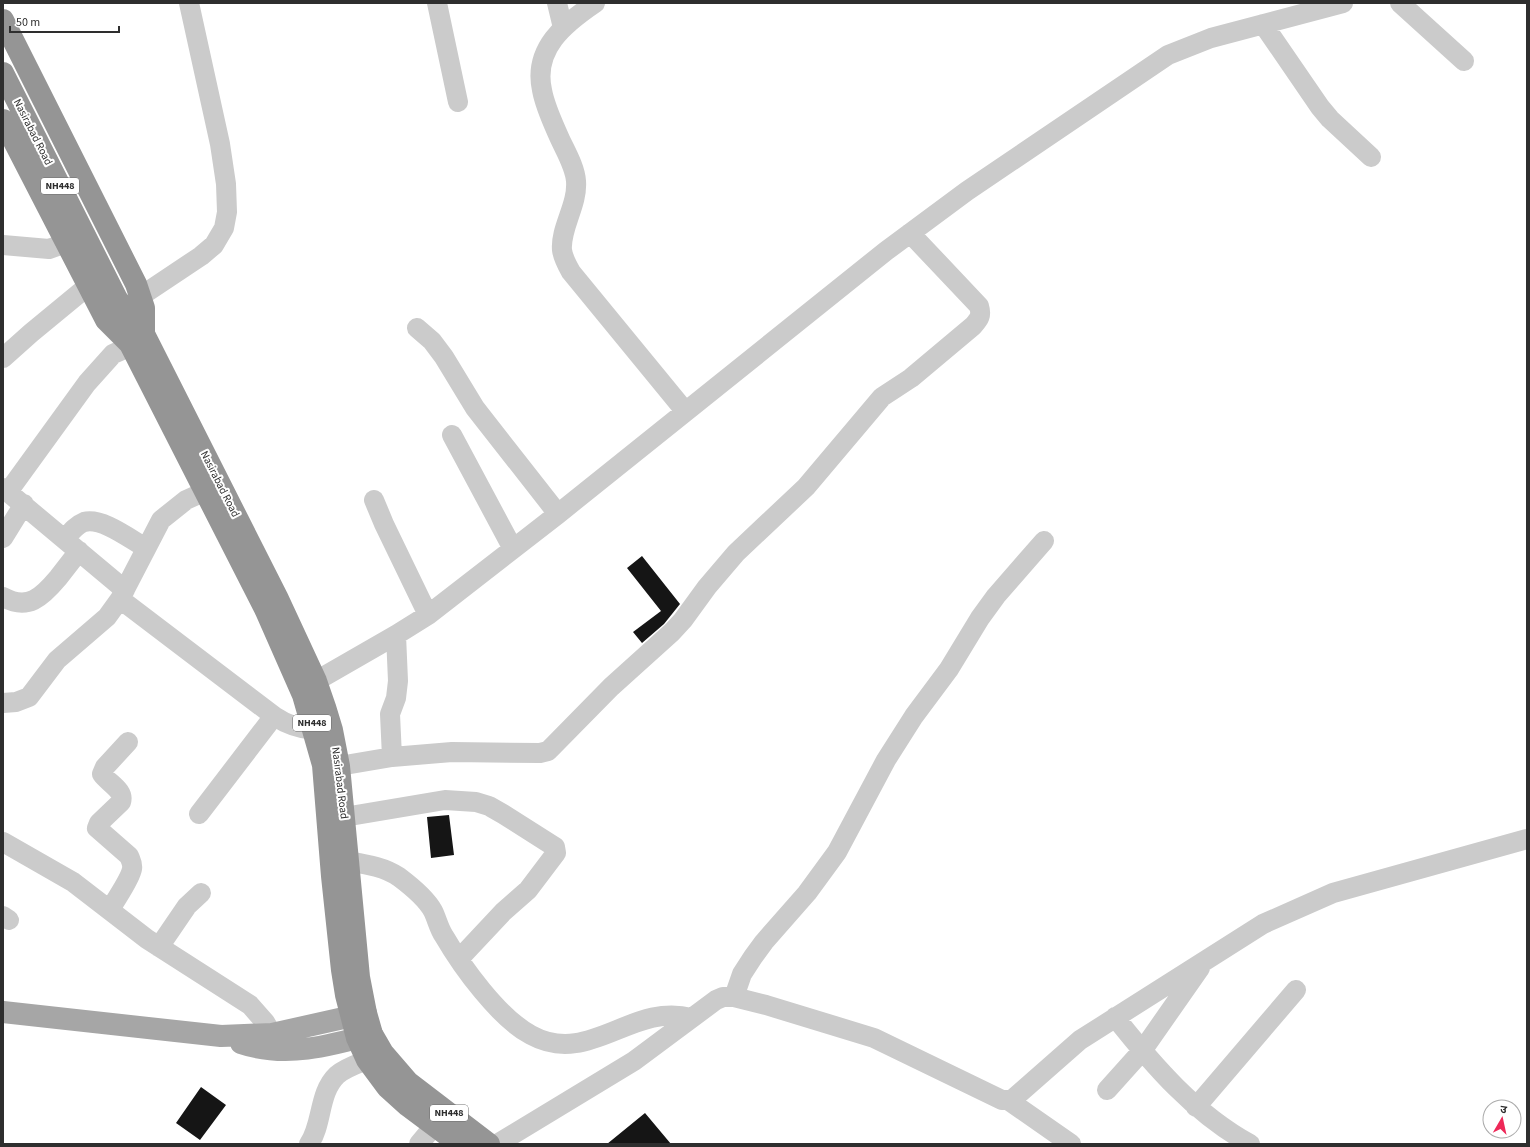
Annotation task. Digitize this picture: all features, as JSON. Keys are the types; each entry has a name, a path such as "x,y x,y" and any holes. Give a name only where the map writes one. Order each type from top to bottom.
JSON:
{"highway":[{"path":"3,20 130,271 141,296 144,308 135,341 106,320 4,124"},
{"name":"Nasirabad Road","path":"3,73 117,299 135,341 206,491 266,611 304,696 322,765 332,876 346,995 359,1015"},
{"name":"Nasirabad Road","path":"135,341 277,597 316,681 332,730 339,766 344,817 359,977 359,1015 365,1036 367,1060 387,1087 434,1126 459,1144"},
{"name":"Nasirabad Road","path":"365,1036 383,1053 408,1082 489,1144"}],"main road":[{"path":"3,1012 221,1036 272,1034 359,1015"},
{"path":"221,1036 252,1047 273,1050 310,1049 365,1036"}],"street":[{"path":"141,296 201,256 214,245 224,228 227,212 226,184 220,144 189,3"},
{"path":"437,3 458,102"},
{"path":"557,3 563,28"},
{"path":"595,3 577,15 550,43 544,57 540,75 547,109 572,167 576,181 576,195 565,232 562,249 564,261 571,272 685,411"},
{"path":"316,681 428,615 558,514 685,411 910,233 967,191 1168,55 1211,38 1263,24 1290,10 1344,3"},
{"path":"1400,3 1464,61"},
{"path":"1263,24 1320,107 1330,119 1371,157"},
{"path":"339,766 392,758 452,752 540,753 548,750 611,687 672,632 736,553 806,488 882,397 911,378 973,326 980,318 981,313 979,306 910,233"},
{"path":"3,246 49,249 66,244"},
{"path":"3,358 88,286"},
{"path":"417,328 432,342 444,357 475,408 558,514"},
{"path":"135,341 113,354 96,373 6,490 72,545 123,594 274,716 285,723 296,727 314,730"},
{"path":"452,435 513,549"},
{"path":"3,703 16,702 29,697 57,660 107,616 123,594 161,520 186,500 206,491"},
{"path":"374,500 428,615"},
{"path":"3,538 24,504"},
{"path":"3,597 18,603 27,602 36,600 47,591 72,545 76,526 83,522 92,521 107,525 146,548"},
{"path":"734,997 742,974 753,957 764,942 807,893 837,852 886,760 914,716 949,669 980,618 996,596 1044,541"},
{"path":"392,758 390,714 396,698 398,682 396,635"},
{"path":"199,814 274,716"},
{"path":"110,910 132,870 132,863 129,856 97,828 99,823 120,802 122,798 120,792 102,774 105,766 128,742"},
{"path":"344,817 445,800 476,802 489,806 555,847 556,852 552,859 528,890 504,912 459,959"},
{"path":"497,1144 634,1061 690,1018 716,1000 723,997 734,997 766,1005 874,1038 1002,1100 1008,1100 1014,1098 1080,1040 1263,924 1333,893 1527,839"},
{"path":"3,842 73,882 159,947 250,1006 265,1022 272,1034"},
{"path":"348,861 388,871 399,877 423,898 430,905 443,935 487,998 519,1027 531,1035 558,1044 571,1045 586,1042 643,1019 681,1016 690,1018"},
{"path":"159,947 187,906 201,893"},
{"path":"1107,1090 1142,1051 1204,961"},
{"path":"1196,1107 1296,990"},
{"path":"1115,1017 1142,1051 1196,1107 1227,1131 1250,1144"},
{"path":"309,1144 317,1127 326,1093 331,1083 336,1076 345,1069 367,1060"},
{"path":"1008,1100 1071,1144"},
{"path":"419,1144 434,1126"}],"building":[{"path":"642,556 680,604 664,624 642,643 633,632 661,611 627,568"},
{"path":"449,815 454,855 431,858 427,817"},
{"path":"201,1087 226,1105 200,1140 176,1123"},
{"path":"645,1113 671,1144 607,1144"}]}
